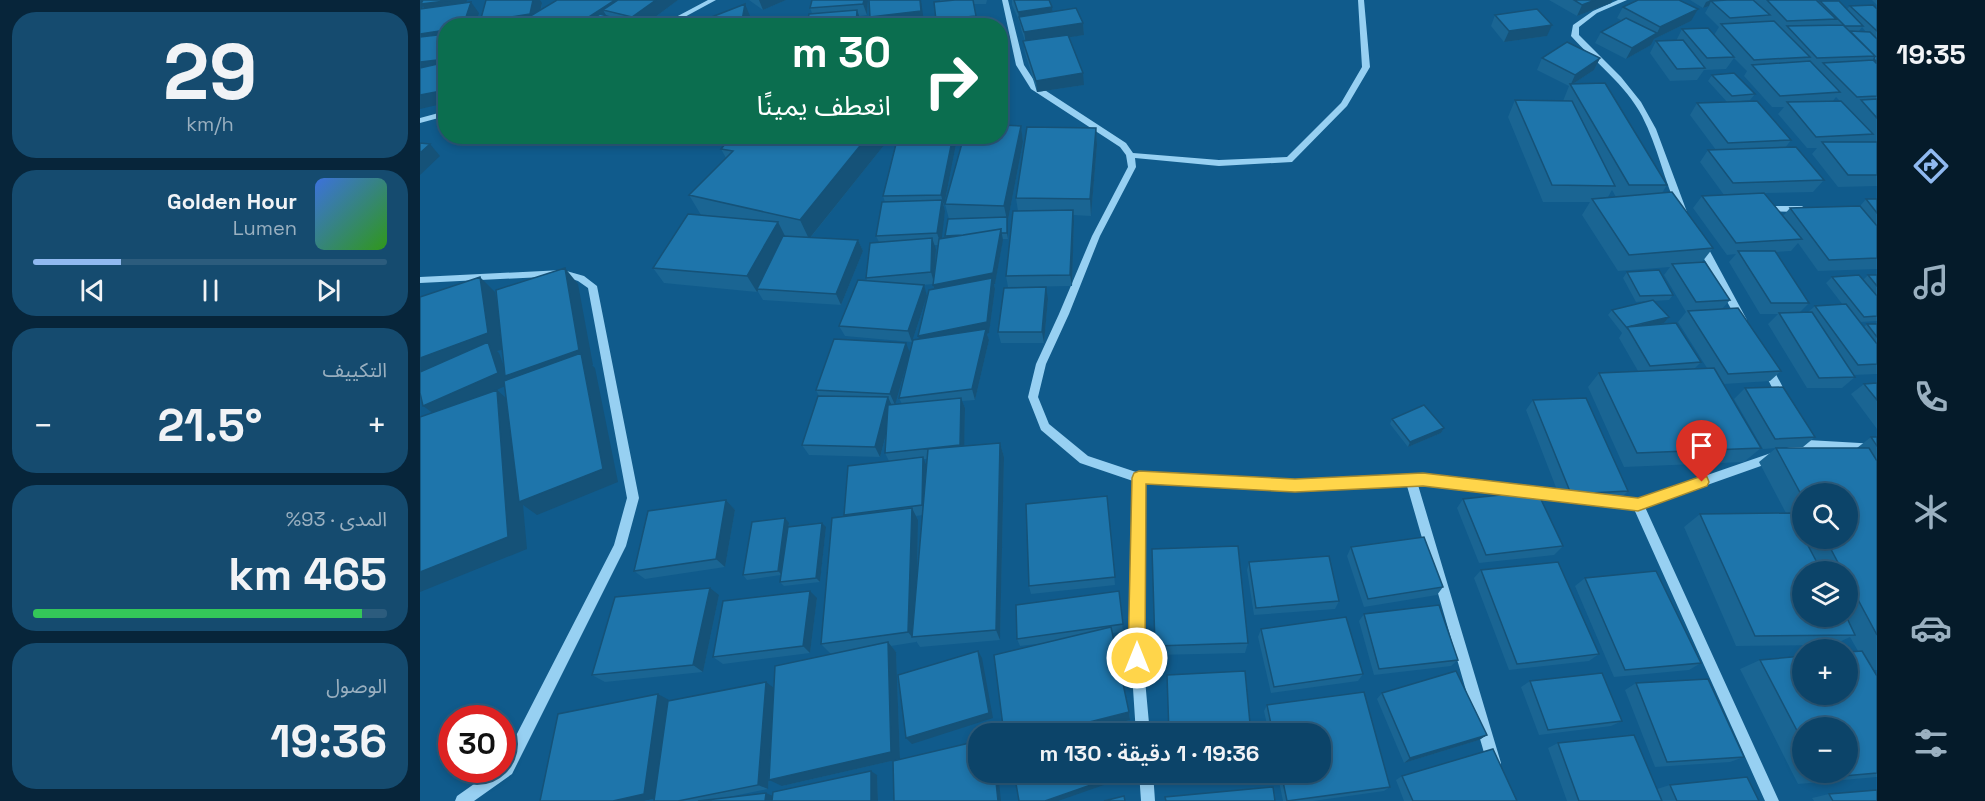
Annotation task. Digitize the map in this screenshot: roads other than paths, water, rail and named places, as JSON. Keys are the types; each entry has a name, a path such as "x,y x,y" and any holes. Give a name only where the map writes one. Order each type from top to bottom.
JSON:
{"street":[{"path":"678,18 713,0"},
{"path":"1005,0 1020,65 1034,87 1123,145 1130,155 1132,167 1096,236 1041,364 1033,397 1045,427 1084,460 1139,478 1295,485 1423,480 1638,504 1806,440 1877,449"},
{"path":"1130,155 1218,163 1289,160 1344,104 1366,67 1361,0"},
{"path":"1624,0 1595,12 1575,26 1575,36 1606,64 1634,98 1651,127 1686,218"},
{"path":"420,121 438,115"},
{"path":"1681,207 1692,207"},
{"path":"1750,208 1808,210"},
{"path":"1697,238 1747,331"},
{"path":"420,280 563,273 581,278 592,286 633,498 620,546 507,769 462,801"},
{"path":"1758,352 1792,414"},
{"path":"1139,478 1137,658 1142,723"},
{"path":"1411,481 1498,778"},
{"path":"1638,504 1772,801"},
{"path":"1147,783 1148,801"}]}
